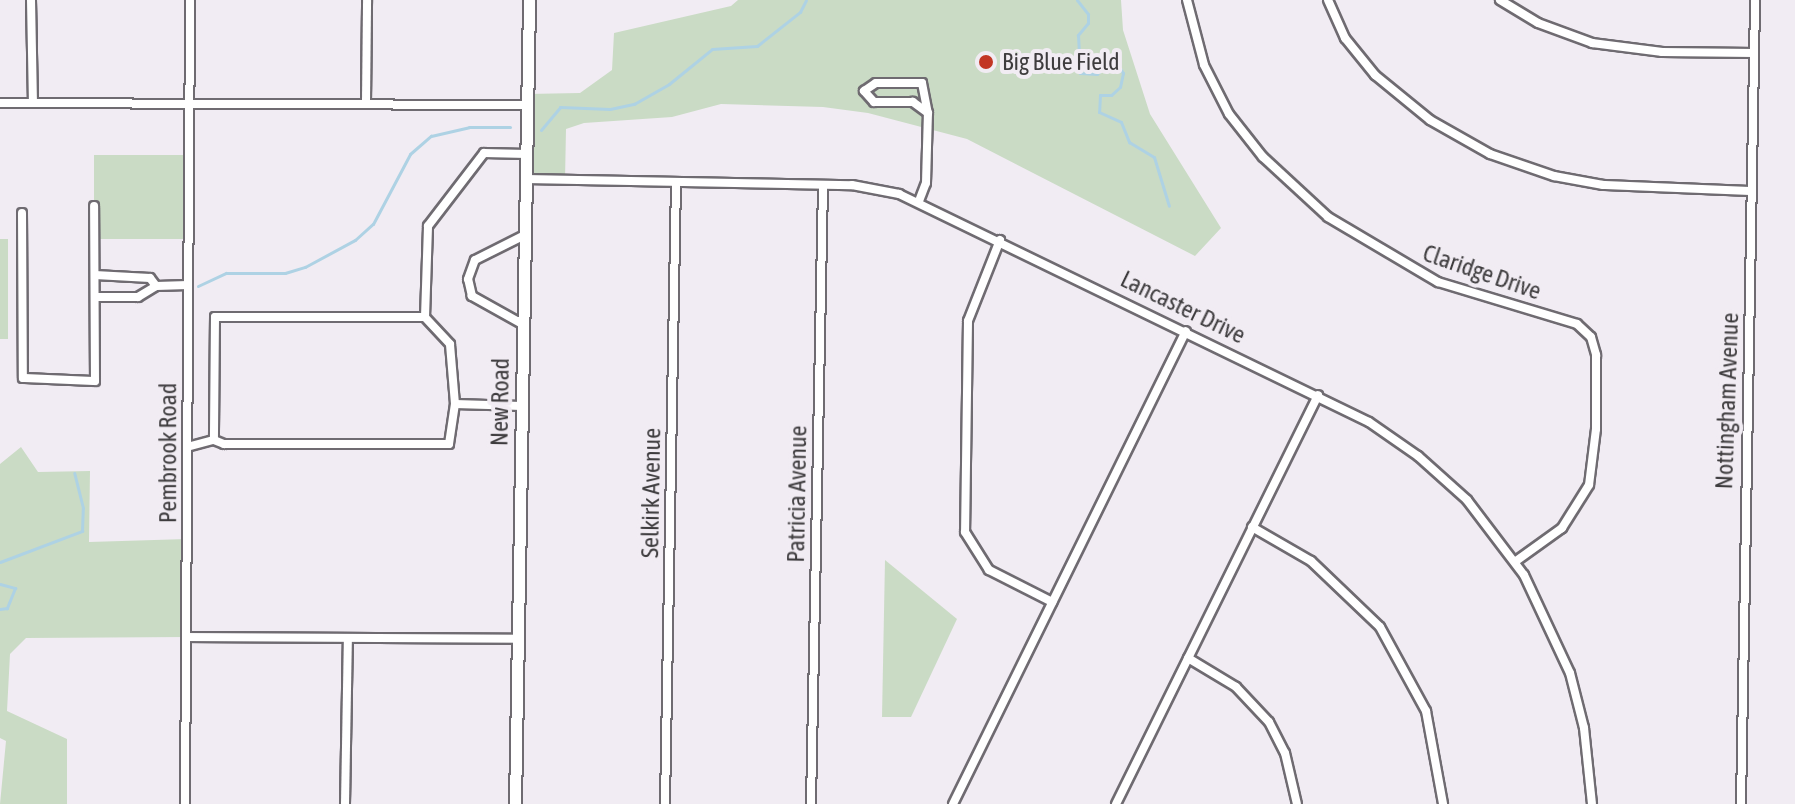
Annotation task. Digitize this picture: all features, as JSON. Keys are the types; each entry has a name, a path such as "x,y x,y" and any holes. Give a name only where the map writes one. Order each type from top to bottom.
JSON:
{"street":[{"path":"31,0 33,103"},
{"name":"Pembrook Road","path":"185,804 190,0"},
{"path":"366,102 367,0"},
{"name":"New Road","path":"515,804 529,0"},
{"name":"Claridge Drive","path":"1187,0 1204,65 1229,114 1263,157 1328,217 1427,278 1483,299 1577,324 1591,337 1596,355 1596,429 1589,485 1562,528 1516,561"},
{"path":"1328,0 1345,38 1375,75 1430,120 1490,154 1554,176 1603,185 1752,191"},
{"path":"1500,0 1554,31 1592,43 1662,52 1754,53"},
{"name":"Nottingham Avenue","path":"1741,804 1755,0"},
{"path":"919,201 926,183 928,113 922,83 876,83 864,91 874,102 913,102 928,113"},
{"path":"0,103 527,105"},
{"path":"187,447 214,440 224,444 449,444 455,404 450,344 425,317 428,226 484,153 527,154"},
{"name":"Lancaster Drive","path":"526,179 875,188 919,201 1318,395 1418,456 1467,500 1516,561 1570,673 1586,741 1592,804"},
{"name":"Selkirk Avenue","path":"665,804 676,182"},
{"name":"Patricia Avenue","path":"811,804 823,185"},
{"path":"22,213 23,378 95,381 94,206"},
{"path":"524,325 472,296 468,279 475,260 525,235"},
{"path":"1000,240 968,321 965,532 989,570 1052,602"},
{"path":"95,275 150,278 156,286"},
{"path":"95,297 138,297 156,286 188,285"},
{"path":"214,440 215,317 425,317"},
{"path":"953,804 1186,331"},
{"path":"1116,804 1318,395"},
{"path":"455,404 522,406"},
{"path":"1252,527 1321,568 1380,627 1426,711 1443,804"},
{"path":"187,637 518,639"},
{"path":"345,804 348,639"},
{"path":"1188,658 1236,687 1269,722 1285,753 1297,804"}],"green space":[{"path":"738,0 1121,0 1123,30 1150,114 1221,228 1195,256 967,139 868,113 823,107 721,104 672,117 584,123 566,129 565,180 526,179 527,94 580,93 612,70 614,33 731,6"},
{"path":"94,155 189,155 189,239 94,239"},
{"path":"0,239 8,239 8,339 0,339"},
{"path":"21,447 38,472 90,471 89,542 187,539 187,637 26,638 10,654 7,711 67,739 67,804 0,804 6,741 0,738 0,464"},
{"path":"885,560 957,619 911,717 882,717"}],"waterway":[{"path":"541,130 560,107 610,109 634,104 669,84 712,49 757,46 800,12 806,0"},
{"path":"1077,0 1088,14 1088,23 1078,35 1080,73 1097,74 1111,60 1117,64 1123,73 1120,87 1111,95 1100,95 1099,112 1121,122 1129,142 1154,157 1169,206"},
{"path":"198,286 226,273 285,273 305,267 355,240 373,224 410,154 431,136 469,127 510,127"},
{"path":"0,562 82,531 83,508 74,473"},
{"path":"0,584 15,588 7,608 0,609"}],"place":[{"name":"Big Blue Field","path":"986,62"}]}
